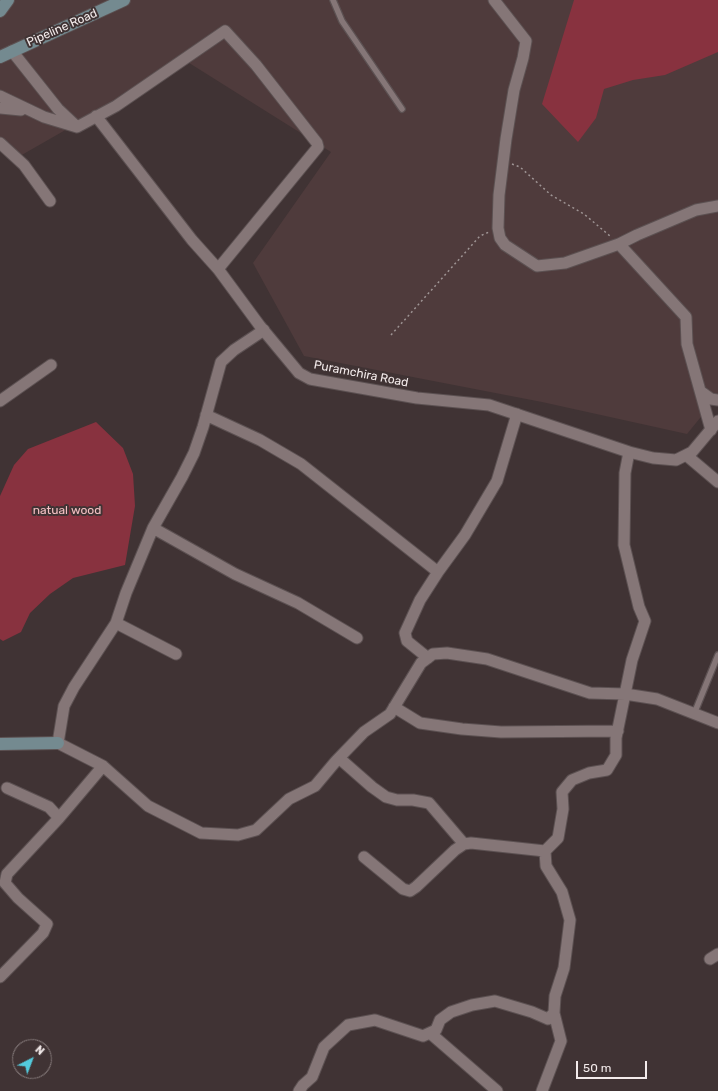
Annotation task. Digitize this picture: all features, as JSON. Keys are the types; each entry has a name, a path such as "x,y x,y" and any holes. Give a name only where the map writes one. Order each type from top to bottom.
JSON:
{"street":[{"path":"0,11 8,0"},
{"name":"Pipeline Road","path":"0,57 124,0"},
{"path":"494,0 526,41 514,90 498,195 498,228 500,238 505,245 537,266 565,263 619,244 696,210 718,206"},
{"path":"0,96 44,117 77,127 116,106 225,31 256,65 317,143 318,147 218,269"},
{"path":"12,51 58,109 77,127"},
{"path":"0,108 29,110"},
{"name":"Puramchira Road","path":"96,116 192,240 218,269 299,373 310,379 417,398 489,405 629,452 653,458 676,460 686,455"},
{"path":"0,143 24,165 50,201"},
{"path":"619,244 686,317 687,344 711,430"},
{"path":"58,743 64,706 74,687 116,622 126,593 153,528 194,453 221,362 234,350 264,330"},
{"path":"0,401 52,365"},
{"path":"700,391 711,399 718,400"},
{"path":"428,658 407,641 405,633 420,600 465,535 497,481 517,414"},
{"path":"206,415 260,440 301,464 438,572"},
{"path":"718,421 692,452 686,455 718,482"},
{"path":"542,1091 561,1041 554,1013 555,996 564,968 570,920 562,892 546,866 545,851 558,838 563,809 562,792 572,780 589,773 607,770 616,755 616,738 632,660 645,621 639,607 624,546 625,472 629,452"},
{"path":"153,528 235,574 298,603 357,638"},
{"path":"116,622 176,654"},
{"path":"0,744 58,743 103,766 148,806 181,823 201,833 238,835 256,830 289,799 315,786 364,732 390,714 421,663 433,654 447,653 487,659 590,693 625,694 657,699 718,723"},
{"path":"394,707 420,723 462,729 501,732 618,730"},
{"path":"339,758 372,787 386,797 397,800 413,800 429,803 464,844"},
{"path":"0,978 43,933 47,924 18,898 5,883 7,874 59,818 103,766"},
{"path":"7,788 49,807 59,818"},
{"path":"364,857 403,890 410,891 455,850 464,844 471,843 545,851"},
{"path":"300,1091 312,1077 324,1047 348,1025 375,1020 423,1036 436,1030 440,1020 451,1012 472,1005 495,1001 532,1012 548,1019 554,1013"},
{"path":"430,1033 497,1091"}],"lane":[{"path":"332,0 342,21 402,109"},
{"path":"694,714 718,655"}],"path":[{"path":"502,166 505,161 520,167 551,195 584,214 619,244"},
{"path":"391,336 480,236 498,228"}],"shaded area":[{"path":"0,0 718,0 718,396 687,434 542,402 304,356 253,263 331,152 186,61 13,160 0,141"}],"green space":[{"path":"574,0 718,0 718,52 665,75 633,80 604,89 596,118 578,142 542,104"},
{"name":"natual wood","path":"96,422 123,448 133,474 135,506 125,565 73,578 50,594 30,613 21,632 3,641 0,639 0,496 14,465 28,449"}]}
